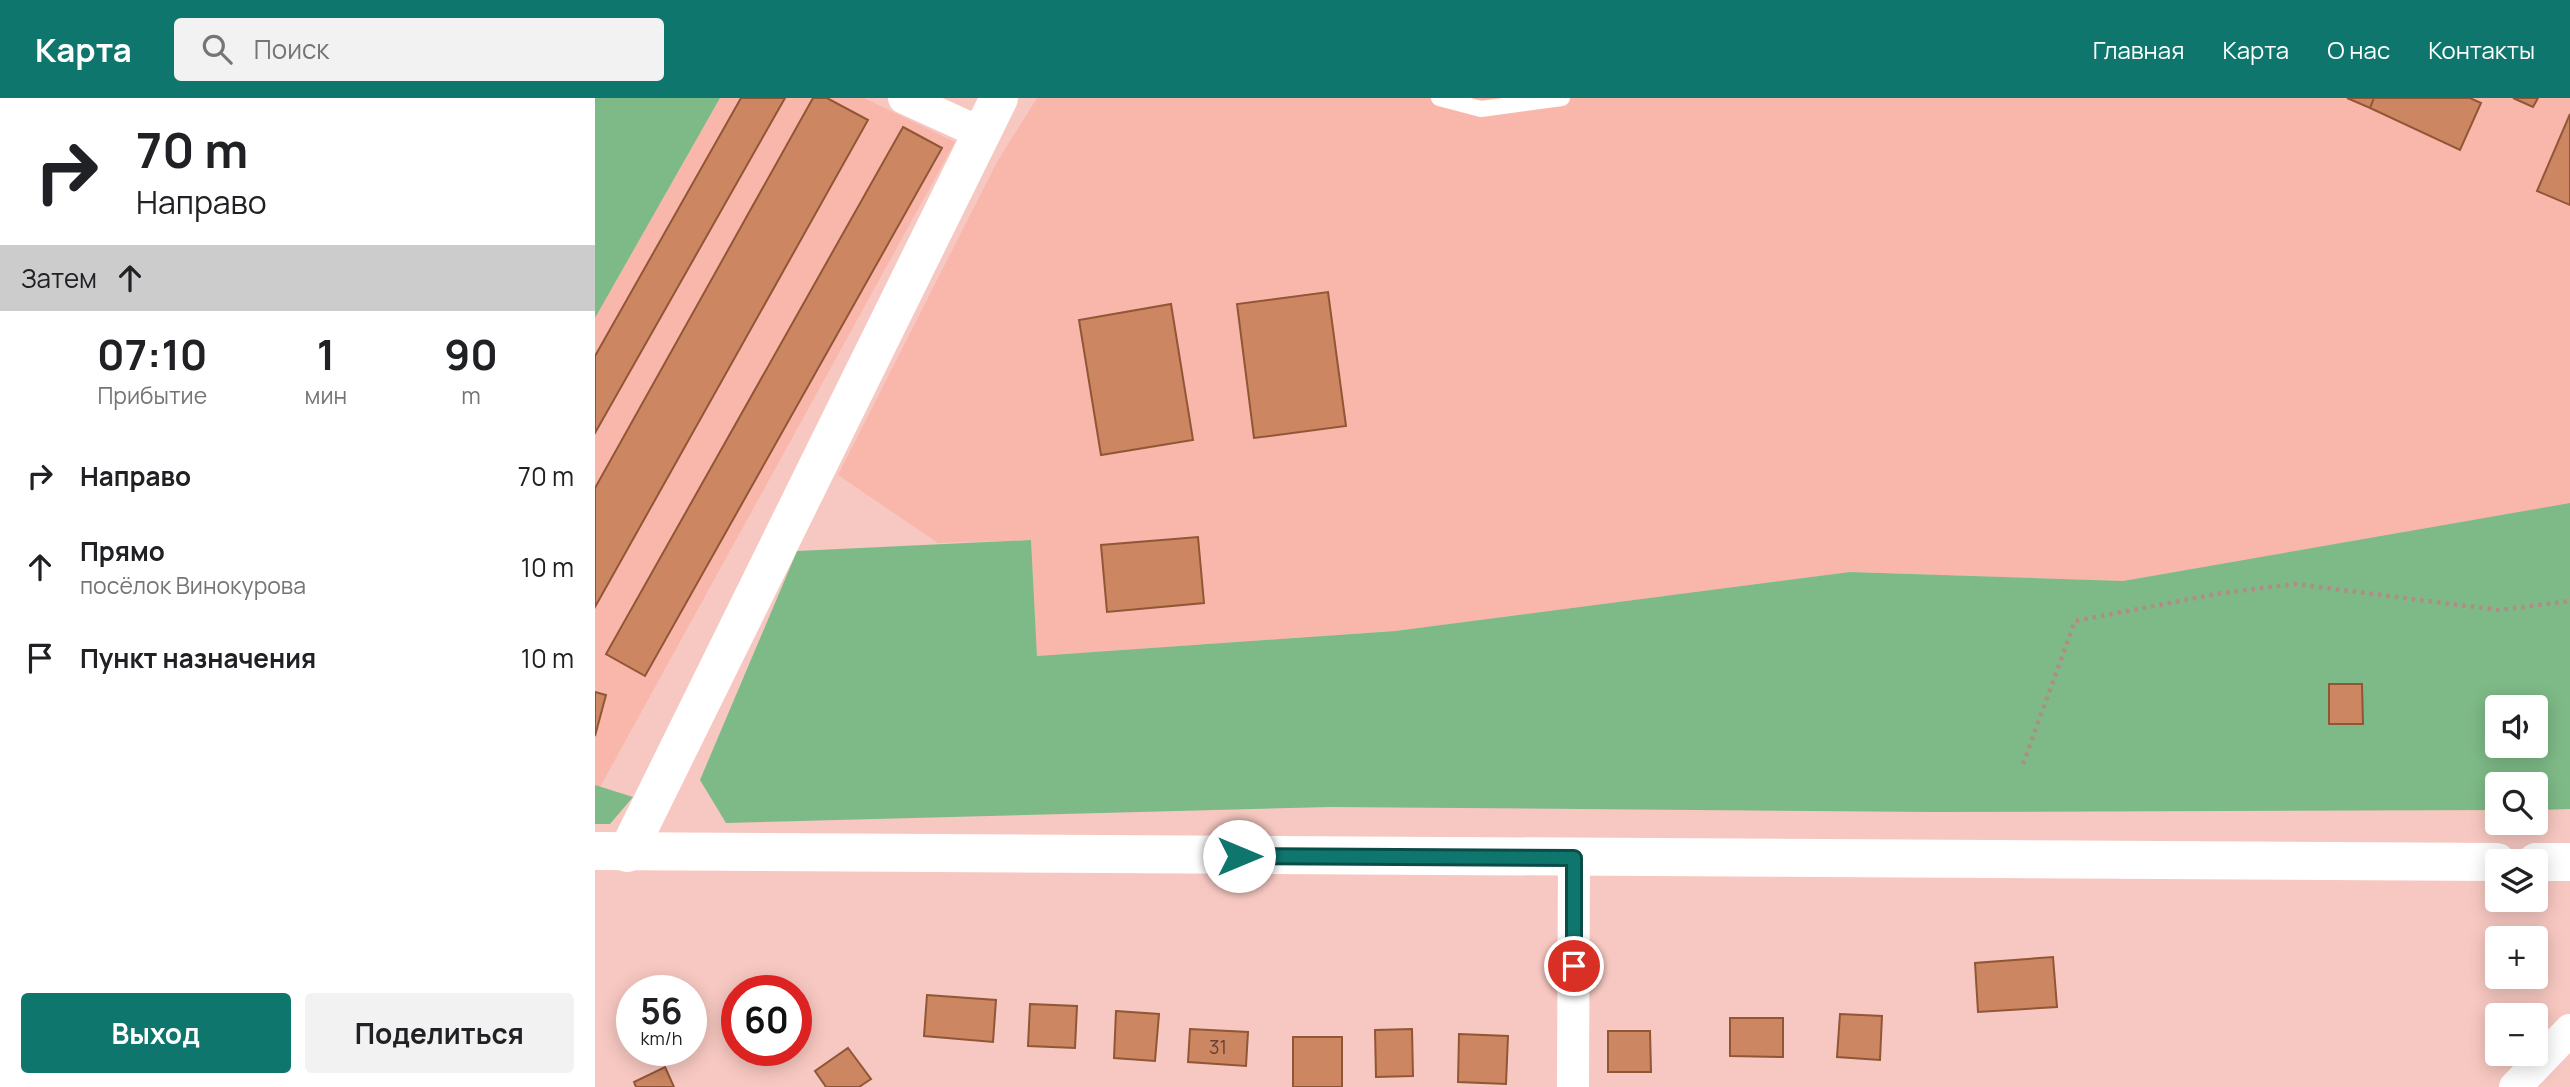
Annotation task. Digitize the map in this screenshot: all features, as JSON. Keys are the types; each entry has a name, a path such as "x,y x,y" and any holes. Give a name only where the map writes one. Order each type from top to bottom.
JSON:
{"main road":[{"path":"999,98 611,852 2485,862"},
{"path":"2548,862 2570,862"}],"street":[{"path":"904,98 981,133"},
{"path":"1573,1087 1574,858"},
{"path":"2515,1087 2570,1030"}],"lane":[{"path":"1439,98 1481,109 1562,98"}],"path":[{"path":"2023,764 2075,621 2222,593 2295,584 2499,610 2570,601"}],"shaded area":[{"path":"720,98 864,98 955,142 600,787 595,785 595,318"},
{"path":"1037,98 2570,98 2570,503 2123,581 1850,572 1395,631 1037,656 1031,540 938,543 838,475 997,162"}],"green space":[{"path":"595,98 720,98 595,318"},
{"path":"2570,503 2570,809 2548,810 2548,772 2485,772 2485,810 1934,812 1330,807 726,823 700,780 797,551 1031,540 1037,656 1395,631 1850,572 2123,581"},
{"path":"595,785 633,797 610,824 595,824"}],"building":[{"path":"741,98 785,98 595,433 595,356"},
{"path":"813,98 827,98 868,120 595,607 595,488"},
{"path":"2347,98 2374,98 2370,108"},
{"path":"2374,98 2470,98 2481,103 2460,150 2370,108"},
{"path":"2513,98 2538,98 2533,107"},
{"path":"2570,114 2570,205 2537,191"},
{"path":"903,127 942,148 645,676 606,654"},
{"path":"1328,292 1346,426 1254,438 1237,304"},
{"path":"1171,304 1193,440 1101,455 1079,320"},
{"path":"1198,537 1204,603 1107,612 1101,545"},
{"path":"2329,684 2362,684 2363,724 2329,724"},
{"path":"595,692 606,695 595,736"},
{"path":"2053,957 2057,1007 1978,1012 1975,963"},
{"path":"927,995 996,1000 993,1042 924,1036"},
{"path":"1030,1004 1077,1006 1075,1048 1028,1046"},
{"path":"1116,1011 1159,1014 1155,1061 1114,1058"},
{"path":"1840,1014 1882,1016 1880,1060 1837,1057"},
{"path":"1730,1018 1783,1018 1783,1057 1730,1056"},
{"path":"1190,1029 1248,1032 1246,1066 1188,1062"},
{"path":"1412,1029 1413,1076 1376,1077 1375,1030"},
{"path":"1608,1031 1650,1031 1651,1072 1608,1072"},
{"path":"1459,1034 1508,1036 1506,1084 1458,1082"},
{"path":"1293,1037 1342,1037 1342,1087 1293,1087"},
{"path":"848,1048 871,1079 859,1087 826,1087 815,1071"},
{"path":"665,1067 674,1087 636,1087 634,1082"}],"route":[{"path":"1239,856 1574,858 1574,966"}]}
